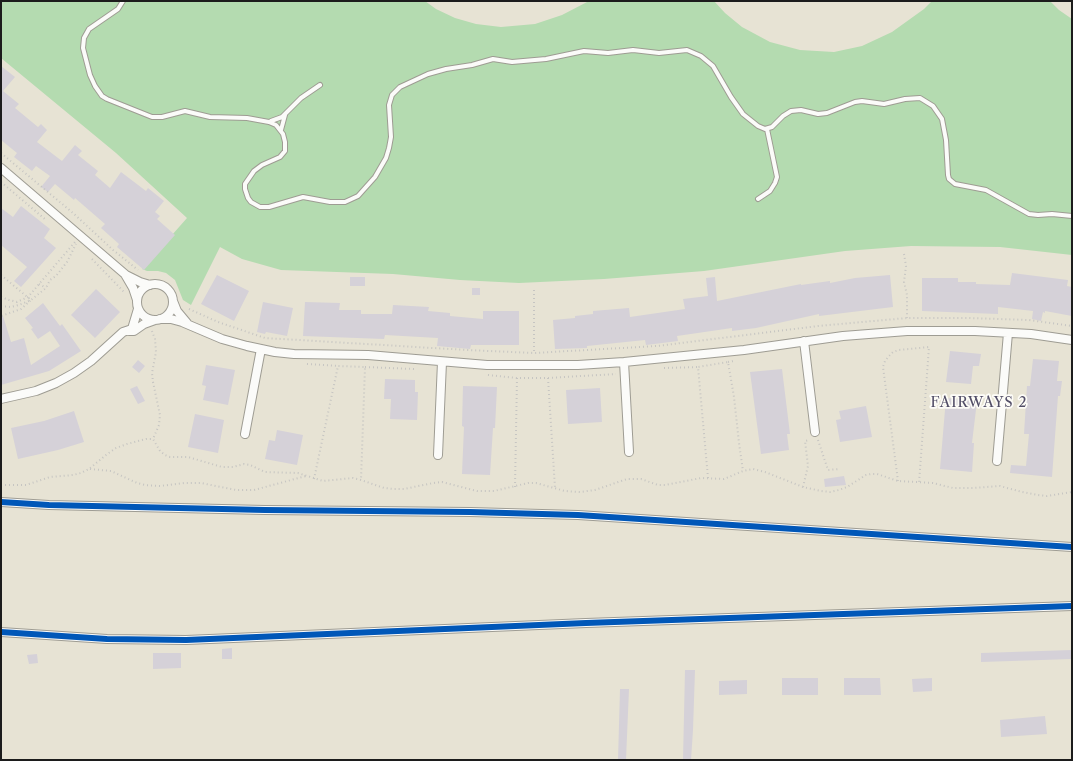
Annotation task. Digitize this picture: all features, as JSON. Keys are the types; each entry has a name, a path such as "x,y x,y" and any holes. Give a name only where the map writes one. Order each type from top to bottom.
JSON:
{"street":[{"path":"1,168 126,275 140,282 165,287 172,296 180,315 187,323"},
{"path":"1,399 36,391 68,377 91,361 123,332 132,329 138,309 137,300 126,275"},
{"path":"137,300 141,290 150,285"},
{"path":"123,332 134,331 168,314 174,303"},
{"path":"138,309 145,317 154,321 171,319 187,323 222,339 261,349 294,354 368,356 487,365 578,365 624,362 744,350 804,341 907,331 975,331 1032,334 1072,340"},
{"path":"997,462 1008,333"},
{"path":"804,341 815,432"},
{"path":"245,434 261,349"},
{"path":"438,455 442,362"},
{"path":"624,362 629,452"},
{"path":"1,502 49,505 265,510 470,512 578,515 1072,547"},
{"path":"1,632 106,640 186,640 586,622 1072,606"}],"lane":[{"path":"123,1 118,9 89,29 86,33 82,48 95,86 102,96 152,117 162,117 178,111 185,111 210,117 241,117 269,122 276,125 281,130 286,147 283,154 276,160 258,168 250,175 245,184 248,198 251,202 260,207 270,207 303,198 330,202 345,202 358,196 375,177 390,148 390,100 396,91 404,85 428,74 446,69 472,65 492,59 512,62 546,59 584,51 608,53 633,50 659,53 679,50 694,52 713,66 743,114 760,127 767,129 774,126 783,116 791,111 802,110 818,114 827,113 855,102 862,101 884,104 905,99 920,98 933,106 942,119 946,140 948,175 949,179 955,184 986,190 1028,214 1072,216"},
{"path":"269,122 278,119 285,114 302,98 320,85"},
{"path":"281,130 285,114"},
{"path":"758,199 770,191 777,177 767,129"}],"path":[{"path":"1,153 130,265 143,274 140,282"},
{"path":"1,297 17,302 28,297 74,242 81,248"},
{"path":"1,316 21,309 46,288 50,280 56,276 67,262 76,244"},
{"path":"96,248 90,257 125,294 133,288"},
{"path":"904,254 906,266 904,282 907,295 907,331"},
{"path":"1,275 30,300"},
{"path":"39,284 46,288"},
{"path":"534,290 534,378"},
{"path":"1,306 15,306 30,300"},
{"path":"174,303 182,303 191,311 265,338 534,353 657,346 818,326 907,318 1029,320 1072,326"},
{"path":"153,439 159,425 160,415 154,391 152,373 156,352 154,321"},
{"path":"898,481 883,367 888,356 894,352 899,350 928,347 919,483"},
{"path":"708,478 698,367 728,362 744,471"},
{"path":"314,478 338,366 365,367 362,480"},
{"path":"515,487 517,378 548,378 555,488"},
{"path":"1,484 26,485 50,477 73,475 89,469 101,458 116,448 138,440 153,439"},
{"path":"153,439 160,451 170,457 188,457 222,467 233,467 244,464 250,465 265,472 292,472 323,481 347,478 362,480 374,486 394,490 433,483 446,483 477,491 494,491 528,483 536,483 565,491 580,492 595,490 634,478 658,485 665,485 694,478 708,478 717,480 724,479 753,469 802,487 830,492 847,487 866,475 871,474 877,474 898,481 933,483 952,488 1000,486 1022,492 1047,496 1072,492"},
{"path":"802,487 808,466 805,441 818,439 828,470 839,469"},
{"path":"89,469 111,471 137,483 160,486 184,483 201,483 236,490 258,489 307,476"}],"green space":[{"path":"1,1 425,1 436,9 455,18 476,24 501,27 535,24 562,15 589,1 714,1 725,13 742,27 770,42 800,50 834,52 862,46 892,32 924,9 932,1 1050,1 1059,10 1072,19 1072,255 1000,247 911,246 845,251 704,271 604,279 519,283 460,280 393,274 281,270 242,259 220,247 191,305 183,300 175,280 166,273 142,269 187,218 116,153 1,58"}],"building":[{"path":"1,66 15,77 3,91 19,104 15,108 38,127 41,124 47,130 37,142 62,161 75,145 82,151 78,155 98,171 95,175 110,188 121,172 146,191 148,188 164,201 155,212 160,216 157,219 175,235 144,270 117,247 119,244 101,228 105,224 75,198 74,200 55,184 48,192 41,187 50,176 36,166 32,171 14,157 17,153 1,140"},
{"path":"21,206 50,229 44,238 56,248 21,287 14,281 27,267 1,245 1,208 13,217"},
{"path":"1012,273 1068,280 1067,286 1072,287 1072,316 1045,311 1045,313 1043,312 1041,321 1032,319 1033,311 998,307 998,314 922,311 922,278 958,278 958,282 1010,285"},
{"path":"217,275 249,291 234,321 201,304"},
{"path":"890,275 893,307 819,316 819,314 756,328 732,331 732,328 677,336 678,341 646,345 645,340 587,346 587,348 555,349 553,320 575,318 575,316 593,314 593,311 629,308 630,317 685,309 683,299 708,296 706,278 715,277 717,301 801,284 830,281 830,283 855,278"},
{"path":"350,277 365,277 365,286 350,286"},
{"path":"472,288 480,288 480,295 472,295"},
{"path":"96,289 120,312 95,338 71,315"},
{"path":"263,302 293,308 287,336 257,332"},
{"path":"305,302 340,303 339,310 361,310 361,314 392,314 393,305 429,307 428,311 450,313 450,316 483,319 483,311 519,311 519,345 471,345 470,349 437,346 438,338 385,335 384,339 303,336"},
{"path":"43,303 60,326 62,324 81,351 49,371 1,385 1,317 3,316 11,342 24,338 31,365 60,346 50,331 38,339 31,329 33,328 25,318"},
{"path":"950,351 981,354 979,366 973,366 971,384 946,382"},
{"path":"1033,359 1059,361 1057,381 1062,381 1060,396 1058,396 1052,477 1010,473 1011,465 1026,466 1029,434 1024,434 1027,386 1030,386"},
{"path":"138,360 145,366 139,373 132,367"},
{"path":"206,365 235,370 228,405 203,400 206,386 202,385"},
{"path":"782,369 790,434 787,434 789,450 761,454 750,372"},
{"path":"385,379 415,380 415,392 418,392 417,420 390,419 391,399 384,399"},
{"path":"137,386 145,401 138,404 130,389"},
{"path":"463,386 497,387 495,428 493,428 490,475 462,474 464,427 462,426"},
{"path":"600,388 602,422 568,424 566,390"},
{"path":"946,398 977,401 972,443 974,443 972,472 940,469"},
{"path":"866,406 872,437 840,442 836,420 841,419 839,411"},
{"path":"74,411 84,442 58,450 18,459 11,428 44,421"},
{"path":"195,414 224,420 218,453 188,447"},
{"path":"277,430 303,435 297,465 265,459 269,440 275,441"},
{"path":"844,476 846,485 825,487 824,479"},
{"path":"232,648 232,659 222,659 222,649"},
{"path":"1072,650 1072,659 981,662 981,653"},
{"path":"153,653 181,653 181,668 153,669"},
{"path":"37,654 38,663 29,664 27,655"},
{"path":"685,670 695,670 691,760 683,760"},
{"path":"782,678 818,678 818,695 782,695"},
{"path":"844,678 880,678 881,695 844,695"},
{"path":"932,678 932,691 913,692 912,679"},
{"path":"747,680 747,694 719,695 719,681"},
{"path":"620,689 629,689 626,760 618,760"},
{"path":"1045,716 1047,734 1001,737 1000,720"}],"cycle path":[{"path":"1,502 49,505 265,510 470,512 578,515 1072,547"},
{"path":"1,632 107,639 186,640 586,623 1072,606"}],"district":[{"name":"FAIRWAYS 2","path":"979,403"}]}
